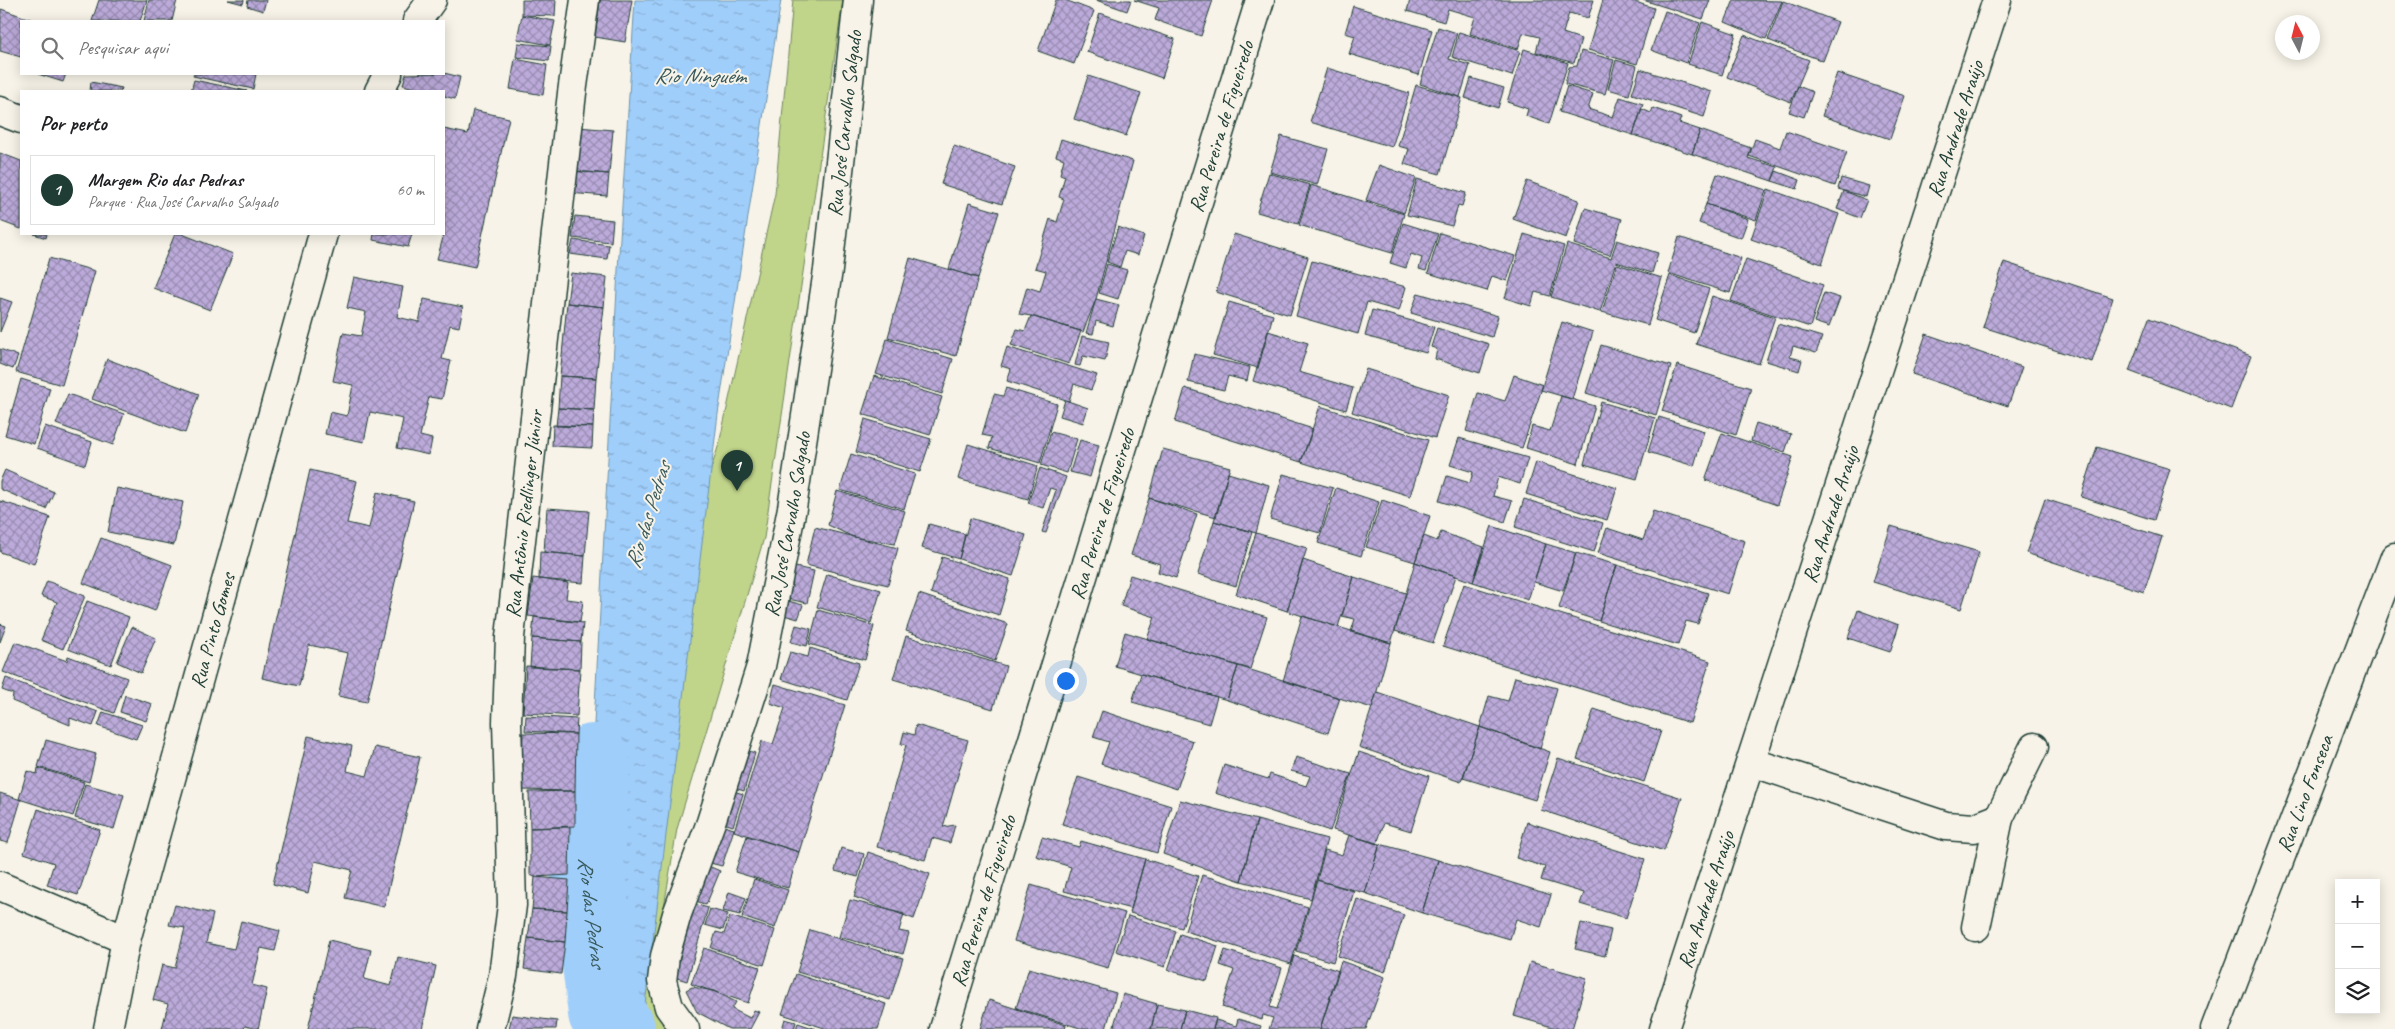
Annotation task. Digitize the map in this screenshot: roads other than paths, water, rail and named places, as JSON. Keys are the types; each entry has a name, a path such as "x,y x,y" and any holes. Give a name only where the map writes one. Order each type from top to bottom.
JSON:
{"street":[{"path":"418,20 432,0"},
{"name":"Rua Antônio Riedlinger Júnior","path":"490,1029 503,976 512,905 507,722 510,637 572,93 585,0"},
{"name":"Rua José Carvalho Salgado","path":"685,1029 669,1007 662,981 665,956 677,914 711,822 763,656 792,508 828,270 858,0"},
{"name":"Rua Pereira de Figueiredo","path":"944,1029 1260,0"},
{"name":"Rua Andrade Araújo","path":"1666,1025 1998,0"},
{"path":"380,90 387,75"},
{"path":"0,111 20,119"},
{"name":"Rua Pinto Gomes","path":"108,1029 126,940 323,235"},
{"name":"Rua Lino Fonseca","path":"2215,1029 2395,556"},
{"path":"1976,927 1999,818 2034,747"},
{"path":"1751,762 1946,826 1974,828 1999,818"},
{"path":"0,886 126,940"}],"water":[{"name":"Rio Ninguém","path":"635,0 781,0 718,414 642,1029 596,1029 579,1008 618,270"}],"waterway":[{"name":"Rio das Pedras","path":"593,761 587,866 605,1013 618,1029"}],"place":[{"name":"Margem Rio das Pedras","path":"737,491"}]}
